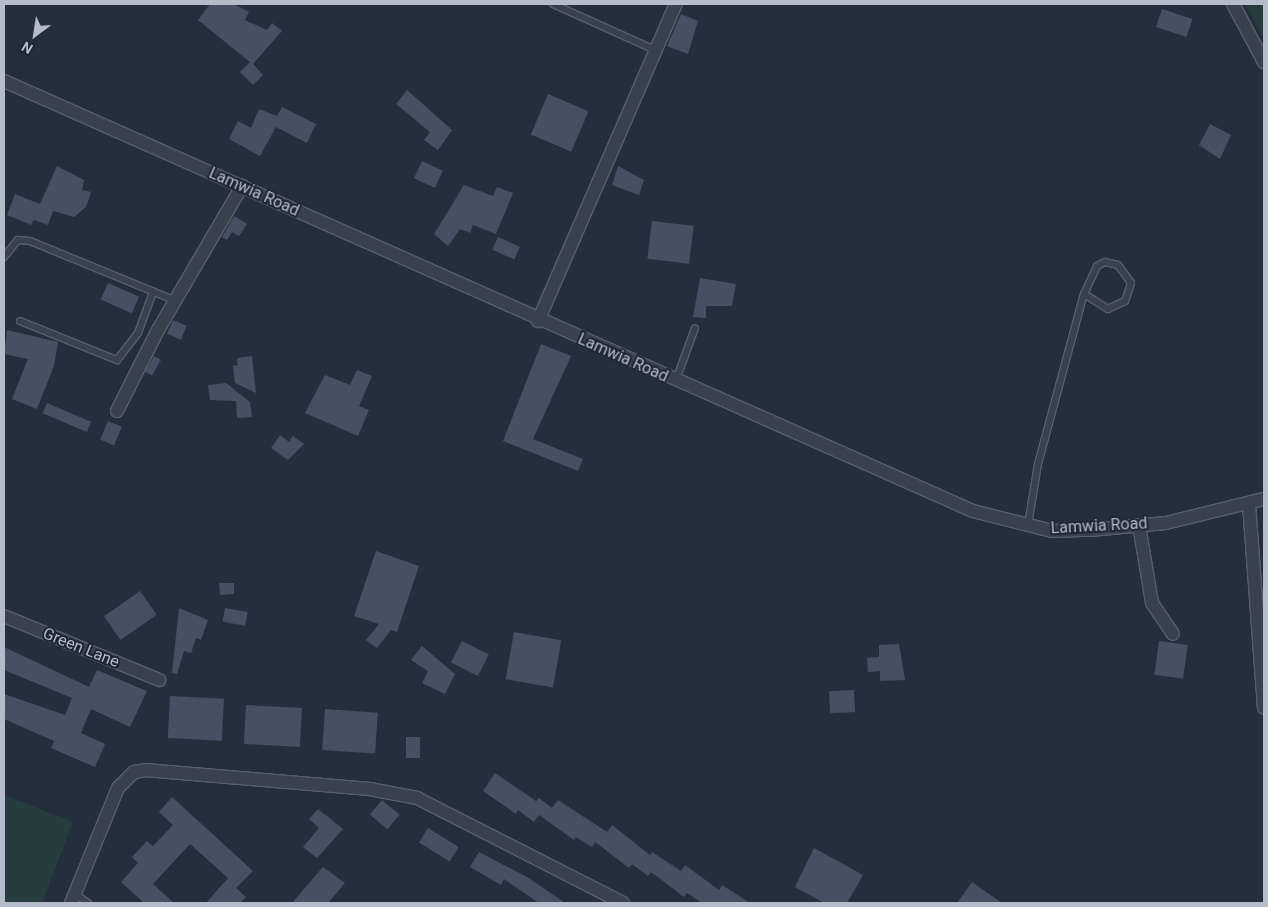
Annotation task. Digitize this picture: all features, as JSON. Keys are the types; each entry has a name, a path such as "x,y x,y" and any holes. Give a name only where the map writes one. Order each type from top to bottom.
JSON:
{"street":[{"path":"538,321 676,4"},
{"path":"1233,4 1264,62"},
{"name":"Lamwia Road","path":"4,80 538,321 973,511 1028,526 1052,530 1139,525 1249,504 1264,499"},
{"path":"118,411 174,300 242,186"},
{"path":"1249,504 1264,707"},
{"path":"1139,525 1152,603 1173,634"},
{"name":"Green Lane","path":"4,616 159,680"},
{"path":"73,899 118,788 134,772 145,770 370,789 417,798 623,903"}],"lane":[{"path":"553,4 655,50"},
{"path":"4,257 18,240 30,242 174,300"},
{"path":"1028,526 1038,464 1084,294 1097,266 1106,262 1118,265 1131,283 1125,301 1116,307 1108,309 1084,294"},
{"path":"20,321 117,360 138,333 153,292"},
{"path":"675,381 695,328"},
{"path":"73,899 88,903"}],"green space":[{"path":"1245,4 1264,4 1264,38"},
{"path":"4,795 73,822 42,903 4,903"}],"building":[{"path":"210,4 234,4 249,12 245,20 267,30 272,23 282,31 253,64 263,75 253,85 240,72 250,62 198,20"},
{"path":"1162,9 1192,19 1187,37 1156,27"},
{"path":"681,14 698,21 688,54 667,46"},
{"path":"407,90 452,130 438,150 424,140 430,132 396,104"},
{"path":"548,94 589,111 571,152 531,135"},
{"path":"282,107 316,124 307,143 276,127 260,156 229,139 238,121 251,128 259,109 277,116"},
{"path":"1210,124 1231,135 1220,159 1199,145"},
{"path":"422,161 443,171 435,188 414,178"},
{"path":"57,166 84,180 82,190 91,192 86,207 74,217 53,211 48,225 34,220 31,225 7,215 15,194 40,204"},
{"path":"618,166 644,180 639,195 612,185"},
{"path":"464,185 493,196 497,187 513,193 496,234 473,225 470,233 460,229 448,246 434,234"},
{"path":"234,216 247,224 239,236 232,232 227,240 222,237"},
{"path":"652,221 694,226 689,264 647,259"},
{"path":"498,237 520,247 514,260 492,250"},
{"path":"700,278 736,284 732,306 706,306 706,318 693,317"},
{"path":"108,283 139,297 132,313 101,299"},
{"path":"173,320 187,326 181,340 167,334"},
{"path":"7,330 58,342 54,366 37,409 12,399 28,359 4,354"},
{"path":"541,344 571,356 533,439 583,459 578,471 503,441"},
{"path":"154,356 161,360 152,376 145,372"},
{"path":"252,356 256,393 235,383 233,366 238,365 237,358"},
{"path":"357,370 372,376 359,406 369,410 358,436 305,413 325,375 350,385"},
{"path":"226,383 250,402 252,417 237,418 236,401 210,400 208,385"},
{"path":"47,403 91,422 87,432 43,413"},
{"path":"108,421 122,427 114,445 100,439"},
{"path":"280,435 289,442 293,436 304,444 288,460 271,448"},
{"path":"376,551 419,566 397,632 391,630 377,648 366,640 379,624 354,616"},
{"path":"219,583 234,583 234,594 220,595"},
{"path":"140,591 157,615 121,640 104,616"},
{"path":"179,608 208,620 201,640 196,638 191,653 184,651 177,674 172,673"},
{"path":"225,608 248,612 245,626 223,622"},
{"path":"514,632 561,640 553,688 506,679"},
{"path":"462,641 489,655 478,676 451,662"},
{"path":"1159,641 1188,645 1183,679 1154,675"},
{"path":"899,644 905,680 880,681 880,671 868,672 867,658 879,657 879,645"},
{"path":"422,646 455,674 445,694 422,683 428,671 411,660"},
{"path":"4,647 89,687 97,670 147,691 130,727 91,709 81,733 105,744 95,767 51,748 54,741 4,719 4,694 65,715 72,698 4,670"},
{"path":"854,690 855,712 830,713 829,691"},
{"path":"170,696 224,699 222,741 168,738"},
{"path":"246,705 302,708 300,747 244,744"},
{"path":"325,709 378,713 375,754 322,750"},
{"path":"406,737 420,737 420,758 406,758"},
{"path":"495,773 536,801 539,798 552,808 558,800 607,832 612,825 650,855 652,852 681,871 685,865 719,890 722,885 750,903 702,903 687,893 684,897 651,872 648,876 632,864 629,868 595,842 592,847 576,837 574,840 539,815 534,822 518,810 516,814 483,791"},
{"path":"172,797 253,871 236,888 246,897 240,903 206,903 228,878 190,844 153,884 174,903 144,903 121,882 138,863 132,857 147,841 153,846 173,825 159,812"},
{"path":"382,800 400,815 387,829 370,815"},
{"path":"318,809 343,829 317,858 303,847 319,828 309,819"},
{"path":"428,828 459,847 450,861 419,842"},
{"path":"814,848 863,875 847,903 824,903 795,887"},
{"path":"479,852 527,877 565,903 539,903 504,879 501,885 470,867"},
{"path":"323,867 345,883 328,903 292,903"},
{"path":"972,882 1002,903 957,903"}]}
